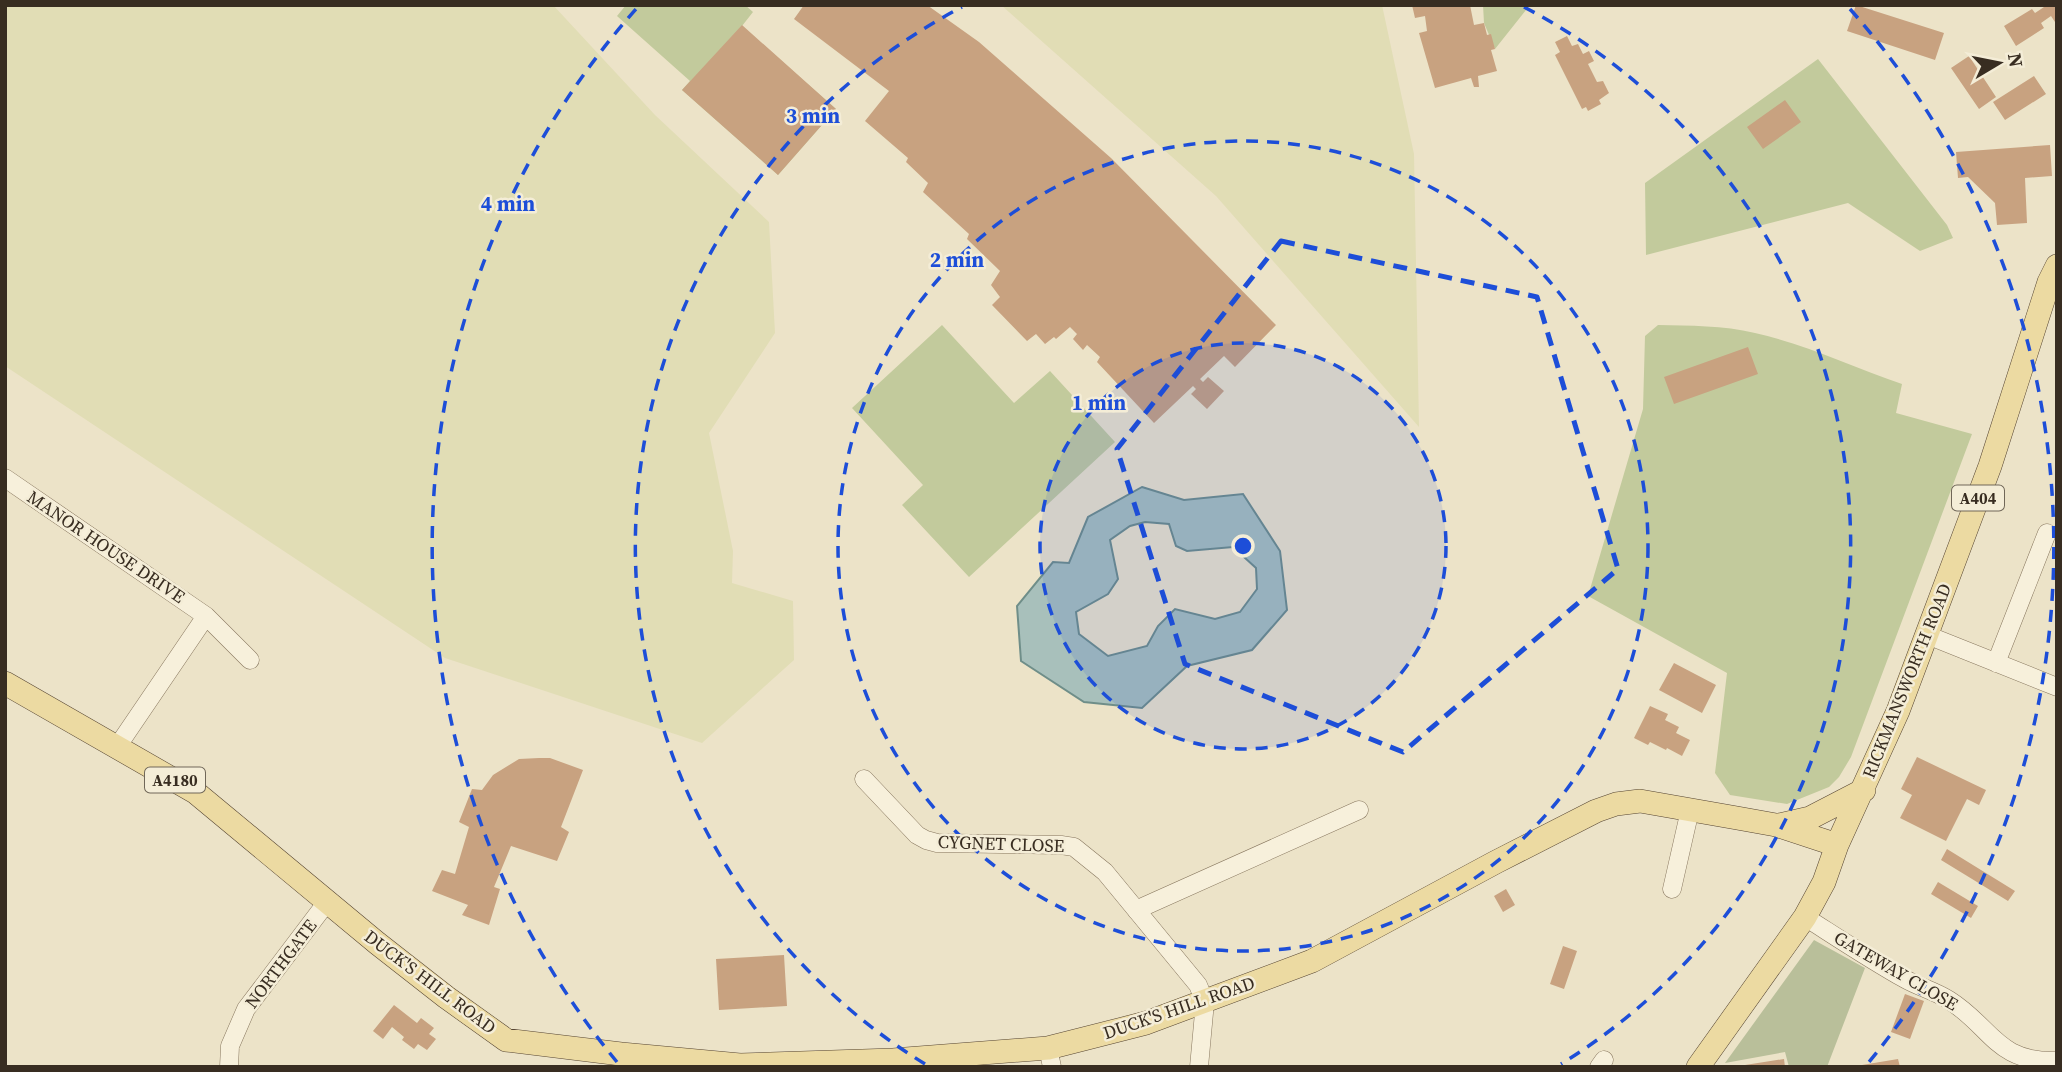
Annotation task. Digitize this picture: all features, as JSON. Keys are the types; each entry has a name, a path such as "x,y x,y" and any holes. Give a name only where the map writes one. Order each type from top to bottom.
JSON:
{"main road":[{"name":"RICKMANSWORTH ROAD","path":"1698,1067 1805,917 1824,882 1837,845 1895,719 1927,635 1990,466 2049,282 2057,267"},
{"name":"DUCK'S HILL ROAD","path":"5,683 195,792 446,997 506,1040 740,1066 1050,1057 1312,961 1596,811 1616,804 1640,801 1776,825 1837,845"},
{"path":"1776,825 1810,818 1864,790"}],"street":[{"name":"MANOR HOUSE DRIVE","path":"5,478 206,616 250,660"},
{"path":"1996,663 2047,533"},
{"path":"117,747 206,616"},
{"path":"1927,635 2057,687"},
{"name":"CYGNET CLOSE","path":"864,779 917,835 926,841 1031,843 1073,847 1105,872 1198,985 1205,1002"},
{"path":"1136,910 1359,810"},
{"path":"1672,889 1690,810"},
{"name":"NORTHGATE","path":"229,1067 230,1046 246,1009 327,902"},
{"name":"GATEWAY CLOSE","path":"1805,917 1906,979 1947,999 1969,1014 2002,1048 2043,1062 2057,1061"},
{"path":"1199,1067 1205,1002"}],"highlighted area":[{"path":"1281,241 1537,297 1618,569 1403,752 1185,664 1117,449"}],"shaded area":[{"path":"5,5 553,5 655,115 769,222 775,333 709,433 733,551 732,583 793,601 794,660 702,743 445,658 5,366"},
{"path":"1001,5 1382,5 1414,154 1419,427 1216,196"}],"green space":[{"path":"626,5 745,5 753,12 742,26 836,109 778,175 682,90 690,81 617,16"},
{"path":"1483,5 1530,5 1495,49 1484,23"},
{"path":"1818,59 1947,225 1953,238 1920,251 1848,203 1646,255 1645,183"},
{"path":"942,325 1014,403 1050,371 1115,442 969,577 902,505 923,485 852,408"},
{"path":"1658,325 1743,330 1811,349 1902,384 1896,413 1972,434 1851,757 1839,777 1829,787 1787,804 1730,795 1715,773 1727,673 1588,596 1643,409 1645,336"},
{"path":"1814,940 1865,968 1827,1067 1789,1067 1785,1052 1725,1063"}],"water":[{"path":"1142,487 1184,500 1243,494 1280,551 1287,610 1252,650 1187,666 1142,708 1084,702 1021,661 1017,606 1053,562 1069,563 1088,517","holes":["1145,522 1169,524 1176,546 1187,551 1233,547 1256,568 1257,589 1240,612 1215,619 1175,609 1158,626 1147,646 1108,656 1079,634 1076,612 1108,594 1118,579 1110,540 1130,526"]}],"building":[{"path":"804,5 927,5 979,42 1111,158 1276,325 1235,367 1224,356 1200,379 1203,382 1208,377 1224,391 1207,409 1191,394 1196,389 1193,386 1154,423 1097,362 1100,357 1087,345 1083,350 1073,339 1077,334 1070,327 1045,344 1036,334 1027,341 992,305 1000,297 991,285 1000,271 967,239 969,234 923,192 928,183 906,162 908,158 865,121 889,91 794,19"},
{"path":"1412,5 1470,5 1474,25 1484,23 1487,35 1491,34 1495,49 1491,50 1497,71 1478,76 1479,87 1474,87 1471,78 1435,88 1419,33 1427,31 1425,16 1415,18"},
{"path":"1856,5 1944,33 1935,60 1847,31"},
{"path":"2043,5 2057,5 2057,25 2051,16 2041,23 2044,28 2016,46 2004,26 2032,9 2035,13 2044,7"},
{"path":"742,25 836,109 778,175 682,90"},
{"path":"1567,36 1572,46 1578,44 1583,54 1589,51 1594,61 1588,64 1597,82 1603,81 1609,93 1599,100 1601,104 1588,111 1586,107 1582,109 1555,55 1560,52 1555,42"},
{"path":"1969,56 1996,97 1979,109 1951,68"},
{"path":"2034,76 2046,94 2005,120 1993,102"},
{"path":"1785,100 1801,122 1763,149 1747,127"},
{"path":"2050,145 2052,176 2025,178 2027,223 1997,225 1995,203 1968,177 1958,178 1956,152"},
{"path":"1748,347 1758,374 1674,404 1664,377"},
{"path":"1674,663 1716,685 1702,713 1659,690"},
{"path":"1650,706 1668,714 1665,720 1679,727 1676,733 1690,740 1682,756 1667,748 1666,750 1650,742 1648,745 1634,738"},
{"path":"1917,757 1986,790 1979,805 1967,799 1946,841 1900,818 1912,795 1901,789"},
{"path":"550,758 583,770 561,827 569,832 557,861 511,846 494,887 500,889 489,925 462,915 468,905 432,891 442,870 455,874 469,827 459,822 472,789 482,790 493,775 519,759"},
{"path":"1947,849 2015,891 2008,901 1941,860"},
{"path":"1938,882 1978,906 1971,918 1931,894"},
{"path":"1506,889 1515,905 1503,912 1494,896"},
{"path":"1563,946 1577,951 1564,989 1550,984"},
{"path":"784,955 787,1006 719,1010 716,959"},
{"path":"1905,994 1924,1001 1910,1039 1891,1032"},
{"path":"394,1005 417,1023 421,1018 434,1028 429,1034 436,1039 427,1050 418,1044 414,1049 402,1040 404,1037 392,1027 383,1039 373,1031"},
{"path":"1784,1059 1785,1067 1745,1067 1745,1065"},
{"path":"1898,1059 1900,1067 1862,1067 1862,1065"}]}
